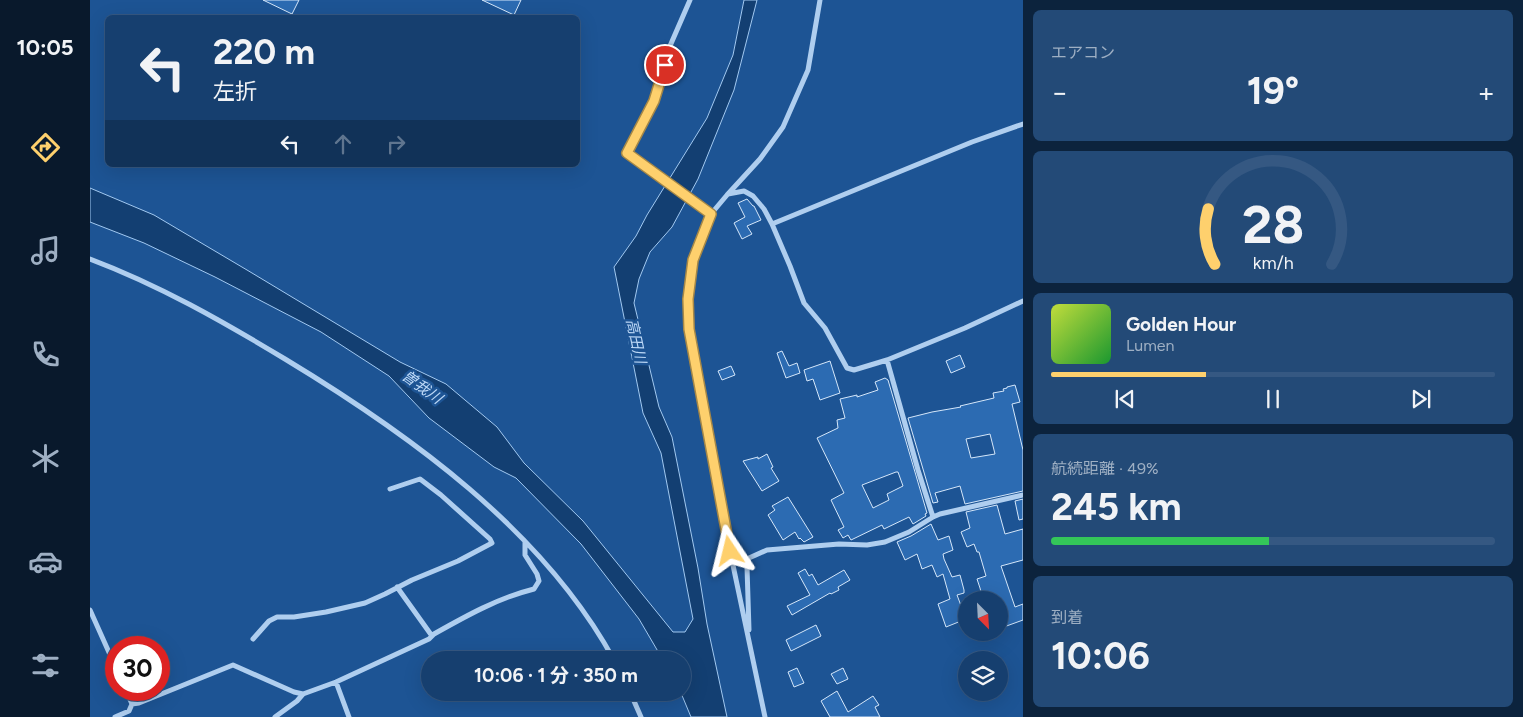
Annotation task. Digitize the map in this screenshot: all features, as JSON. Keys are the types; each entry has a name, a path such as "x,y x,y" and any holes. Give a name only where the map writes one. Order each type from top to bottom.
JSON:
{"street":[{"path":"690,0 670,46 654,101 627,153 709,213"},
{"path":"765,717 730,551 689,329 688,299 693,260 709,213 760,159 783,127 808,70 820,0"},
{"path":"772,224 972,142 1023,124"},
{"path":"727,194 744,191 764,209 804,303 825,328 847,368 854,370 887,360 1023,301"},
{"path":"90,259 123,271 179,298 239,331 357,403 418,447 468,487 525,542 581,607 609,651"},
{"path":"887,360 900,411 933,517"},
{"path":"253,640 269,621 277,617 294,617 365,603 492,544 490,539 441,495 420,479 390,489"},
{"path":"748,638 747,567 749,558 767,550 839,544 867,545 885,542 909,532 933,517 1023,495"},
{"path":"275,717 297,701 303,694 336,682 429,639 434,634 481,608 515,594 534,589 539,581 537,574 525,555 525,542"},
{"path":"397,587 432,636"},
{"path":"90,610 105,643"},
{"path":"132,704 174,690 233,664 294,692 303,694"},
{"path":"336,682 350,717"},
{"path":"115,717 129,711 132,704 131,701"},
{"path":"634,701 641,717"}],"water":[{"path":"744,0 757,0 734,90 698,179 672,227 650,252 639,279 634,303 659,407 672,437 707,624 727,717 691,717 684,701 691,701 691,651 658,651 639,619 581,544 516,478 494,467 429,418 389,376 321,332 215,277 144,243 90,222 90,188 154,215 400,362 446,384 497,427 524,463 583,521 673,632 685,632 693,619 661,453 643,413 614,267 636,236 707,118 733,55"}],"building":[{"path":"263,0 299,0 292,14"},
{"path":"482,0 521,0 514,15"},
{"path":"747,199 754,206 761,220 747,226 752,234 742,239 734,223 745,217 738,203"},
{"path":"782,351 789,366 797,363 800,373 786,378 777,353"},
{"path":"960,355 965,367 951,373 946,361"},
{"path":"830,361 840,393 820,400 813,379 807,381 804,370"},
{"path":"731,366 735,375 722,380 718,371"},
{"path":"885,378 888,380 927,513 925,514 926,516 913,524 909,517 884,529 882,525 851,540 848,535 843,538 838,530 844,527 831,500 844,493 817,438 838,428 837,420 845,418 840,399 857,395 857,397 878,390 875,382","holes":["898,472 903,486 887,494 889,500 873,508 862,485"]},
{"path":"1015,385 1020,402 1012,404 1023,450 1023,491 965,504 960,486 935,493 938,502 933,503 908,418 994,398 993,393 1004,391 1003,389","holes":["990,434 995,454 971,458 966,439"]},
{"path":"767,454 773,467 771,468 779,481 762,491 743,461 758,457 758,459"},
{"path":"788,497 813,537 804,542 799,539 795,532 783,540 768,515 775,510 772,506"},
{"path":"1023,499 1023,519 1019,520 1015,501"},
{"path":"997,505 1005,534 1023,529 1023,560 1001,566 1015,607 1023,604 1023,620 1008,625 1008,591 981,591 977,579 986,576 979,552 977,552 974,544 967,547 961,532 970,528 966,512"},
{"path":"931,524 938,540 949,536 953,550 943,554 944,559 952,577 960,575 964,590 958,591 957,595 958,622 946,627 938,604 950,599 943,574 937,577 932,565 922,569 917,554 905,560 897,542"},
{"path":"805,569 809,576 812,574 818,585 844,570 850,580 838,587 839,590 830,593 792,615 787,606 810,595 798,573"},
{"path":"816,625 821,636 791,651 786,640"},
{"path":"797,668 804,683 794,687 788,672"},
{"path":"843,668 848,679 837,684 831,674"},
{"path":"837,691 848,712 873,696 879,705 875,707 880,717 830,717 821,701"}],"route":[{"path":"665,65 654,101 627,153 711,214 693,260 688,299 689,329 730,551"}],"water label":[{"name":"高田川","path":"636,341"},
{"name":"曽我川","path":"422,387"}]}
